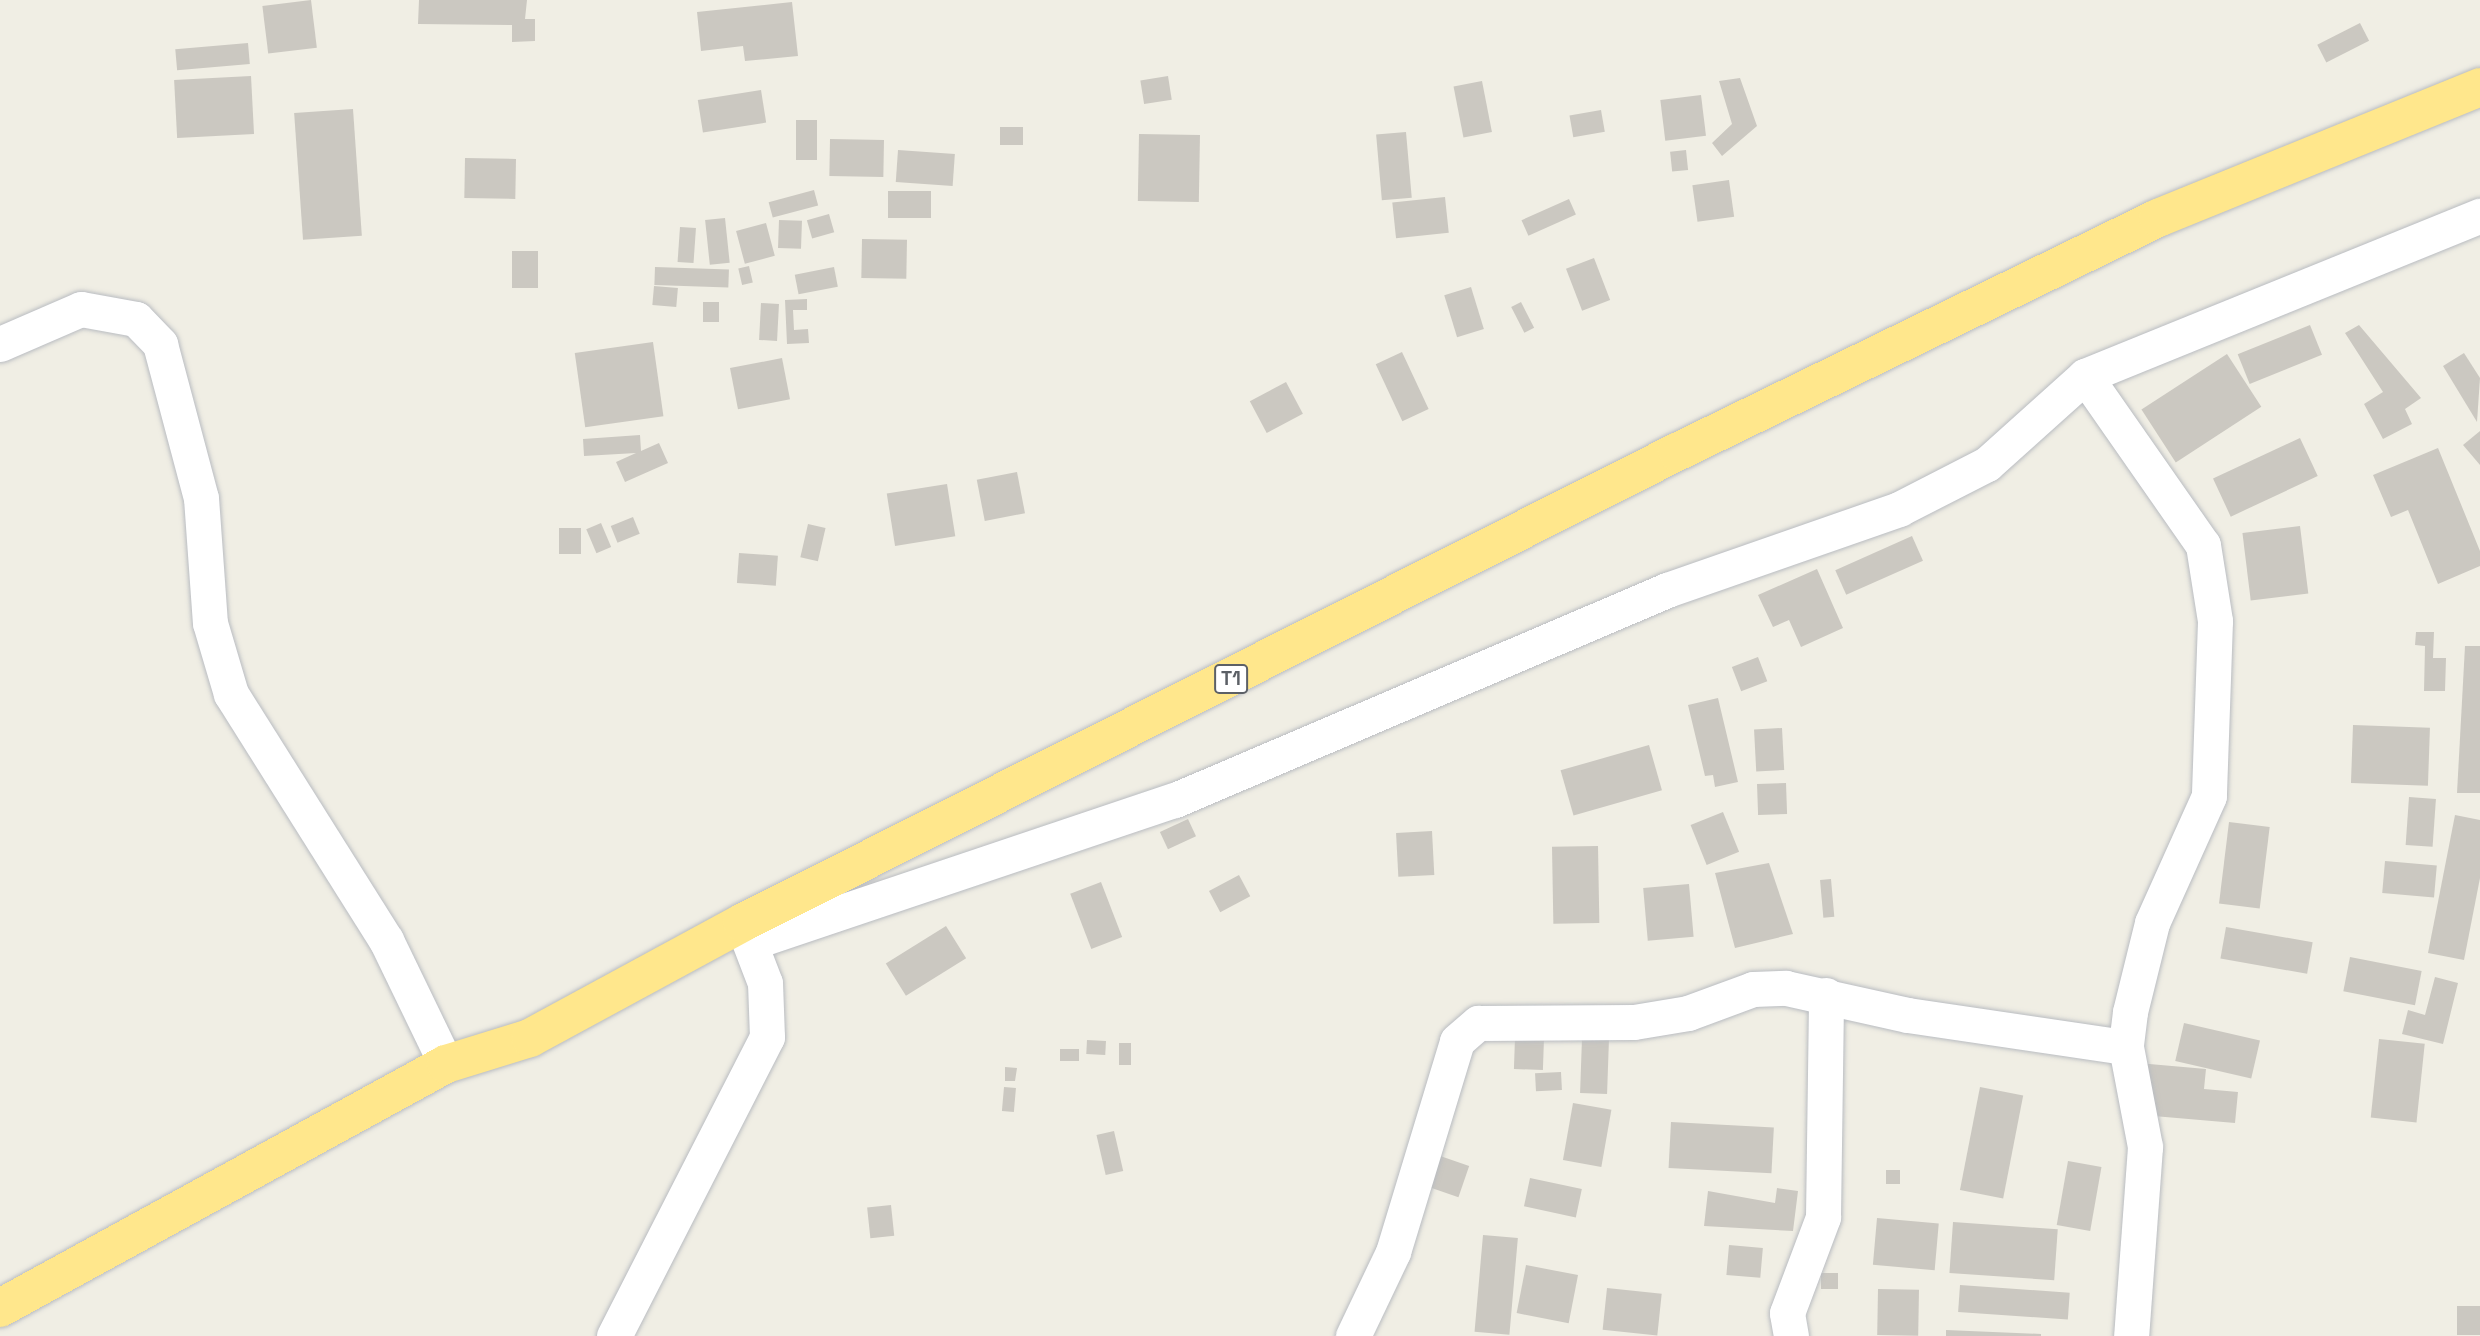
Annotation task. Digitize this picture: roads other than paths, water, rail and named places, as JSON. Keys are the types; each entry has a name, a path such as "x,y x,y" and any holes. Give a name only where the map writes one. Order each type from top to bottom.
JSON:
{"highway":[{"name":"T1","path":"0,1308 446,1063 530,1038 747,933 1677,452 2158,218 2480,87"}],"street":[{"path":"614,1336 767,1037 771,1013 747,933 1175,800 1667,590 1923,499 1987,464 2085,376 2480,216"},
{"path":"0,344 81,309 136,319 160,344 201,498 211,623 231,694 386,940 446,1063"},
{"path":"2085,376 2203,545 2215,621 2209,796 2152,923 2126,1047 2145,1147 2131,1336"},
{"path":"1353,1336 1393,1252 1457,1041 1468,1027 1490,1021 1634,1022 1688,1013 1753,989 1826,995 1897,1013 2126,1047"},
{"path":"1791,1336 1787,1313 1823,1217 1826,995"}]}
